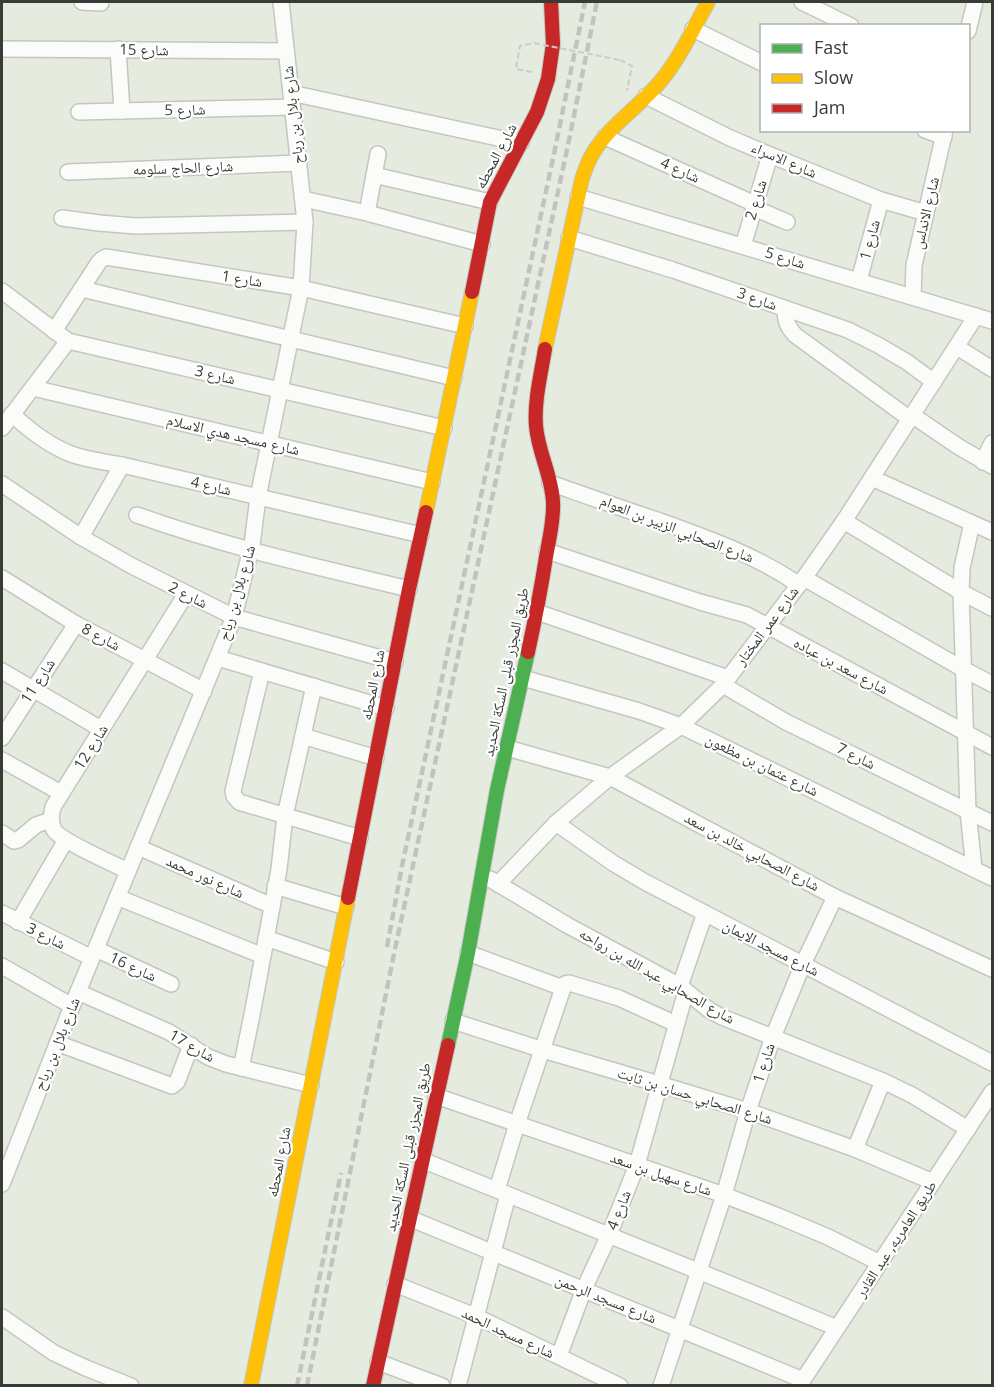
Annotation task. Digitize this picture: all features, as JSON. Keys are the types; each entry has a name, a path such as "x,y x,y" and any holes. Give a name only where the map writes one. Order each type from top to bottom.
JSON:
{"street":[{"path":"82,2 101,3"},
{"name":"شارع بلال بن رباح","path":"2,1184 75,999 218,658 234,616 250,551 258,497 300,288 305,222 281,2"},
{"name":"شارع المحطه","path":"250,1386 409,590 490,202 537,112 548,79 553,44 551,2"},
{"name":"طريق المجزر قبلى السكة الحديد","path":"373,1386 468,953 490,821 537,612 553,500 539,445 536,408 548,332 578,196 588,164 596,150 605,137 670,69 708,2"},
{"path":"802,2 847,24"},
{"path":"970,27 975,2"},
{"path":"693,29 760,62"},
{"name":"شارع 15","path":"2,48 286,51"},
{"path":"118,50 122,111"},
{"name":"شارع الاسراء","path":"646,96 728,137 881,200 926,213"},
{"name":"شارع 5","path":"79,112 292,100 521,143"},
{"name":"شارع الاندلس","path":"913,297 914,265 945,134"},
{"name":"شارع 4","path":"605,137 787,222"},
{"path":"367,213 378,153"},
{"name":"شارع 2","path":"743,246 770,154"},
{"name":"شارع الحاج سلومه","path":"68,172 298,163"},
{"path":"374,175 490,202"},
{"name":"شارع 5","path":"578,196 993,321"},
{"path":"303,199 367,213 482,244"},
{"name":"شارع 1","path":"859,280 881,200"},
{"path":"62,218 136,226 305,222"},
{"name":"شارع 3","path":"569,238 673,270 848,330 907,362 934,382"},
{"name":"شارع 1","path":"54,331 99,262 106,257 300,288 465,326"},
{"path":"82,289 454,378"},
{"name":"شارع 3","path":"2,291 68,341 444,428"},
{"path":"785,309 788,328 795,335 911,417 988,464 993,443"},
{"name":"شارع عمر المختار","path":"498,884 556,823 610,777 681,726 725,681 844,521 976,316"},
{"path":"2,428 68,341"},
{"path":"957,346 993,369"},
{"name":"شارع مسجد هدي الاسلام","path":"33,388 432,482"},
{"name":"شارع 4","path":"12,414 50,445 73,455 421,535"},
{"path":"81,537 122,465"},
{"path":"872,478 993,532"},
{"name":"شارع الصحابي الزبير بن العوام","path":"550,483 735,549 801,581 993,684"},
{"name":"شارع 2","path":"2,484 81,537 186,594 234,616 395,662"},
{"path":"137,515 174,529 250,551 409,590"},
{"path":"844,521 961,592 993,608"},
{"path":"972,523 964,557 961,592 968,811 974,869"},
{"name":"شارع سعد بن عباده","path":"547,551 700,602 747,615 993,747"},
{"name":"شارع 8","path":"2,578 75,624 204,691"},
{"name":"شارع 12","path":"51,820 53,807 186,594"},
{"name":"شارع 7","path":"537,612 725,681 786,722 993,823"},
{"name":"شارع 11","path":"2,738 75,624"},
{"path":"218,658 386,708"},
{"path":"2,671 101,729"},
{"path":"262,671 233,791 234,796 239,802 360,838"},
{"name":"شارع عثمان بن مظعون","path":"523,678 639,711 681,726 993,878"},
{"path":"240,1068 272,906 285,816 314,686"},
{"path":"303,736 376,758"},
{"name":"شارع الصحابي خالد بن سعد","path":"507,748 610,777 835,897 993,969"},
{"path":"2,759 62,793"},
{"path":"2,833 14,841 18,840 36,825 51,820 56,832 66,840 128,871"},
{"name":"شارع مسجد الايمان","path":"556,823 645,882 993,1062"},
{"path":"18,922 66,840"},
{"name":"شارع نور محمد","path":"138,847 272,906"},
{"name":"شارع الصحابي عبد الله بن رواحه","path":"482,874 567,925 683,988 709,1010 722,1017 883,1081 921,1100 968,1129"},
{"path":"275,886 346,908"},
{"path":"117,897 263,956"},
{"name":"شارع 1","path":"662,1386 773,1037 803,964 835,897"},
{"name":"شارع 3","path":"2,913 94,954"},
{"name":"شارع 4","path":"559,1356 584,1289 637,1166 705,913"},
{"path":"266,938 336,962"},
{"path":"468,953 563,988"},
{"name":"شارع 16","path":"94,954 171,984"},
{"path":"2,966 75,999"},
{"path":"458,1386 493,1252 517,1124 565,984 569,982 620,998 676,1024"},
{"name":"شارع 17","path":"75,999 169,1032 208,1057 226,1064 311,1085"},
{"name":"شارع الصحابي حسان بن ثابت","path":"453,1021 748,1111 855,1149 933,1182"},
{"path":"57,1043 172,1086 177,1082 191,1045"},
{"path":"855,1149 883,1081"},
{"name":"طريق العامريه, عبد القادر","path":"801,1383 993,1092"},
{"name":"شارع سهيل بن سعد","path":"436,1096 724,1195 828,1237 880,1263"},
{"path":"422,1160 837,1328"},
{"name":"شارع مسجد الرحمن","path":"410,1218 680,1329 801,1383"},
{"name":"شارع مسجد الحمد","path":"395,1284 475,1316 620,1386"},
{"path":"2,1320 54,1353 131,1386"},
{"path":"378,1362 442,1386"}],"path":[{"path":"517,64 520,46 534,43 620,60 632,66 627,91"}],"railway":[{"path":"387,947 402,866 585,2"},
{"path":"307,1386 395,949 597,2"},
{"path":"297,1386 341,1173"}],"traffic: fast":[{"path":"448,1045 468,953 497,790 528,652"}],"traffic: slow":[{"path":"545,349 582,179 590,159 616,125 652,91 667,73 708,2"},
{"path":"426,512 472,292"},
{"path":"251,1386 348,898"}],"traffic: jam":[{"path":"472,292 490,202 537,112 548,79 553,44 551,2"},
{"path":"528,652 553,516 552,492 536,426 537,397 545,349"},
{"path":"348,898 426,512"},
{"path":"373,1386 448,1045"}]}
